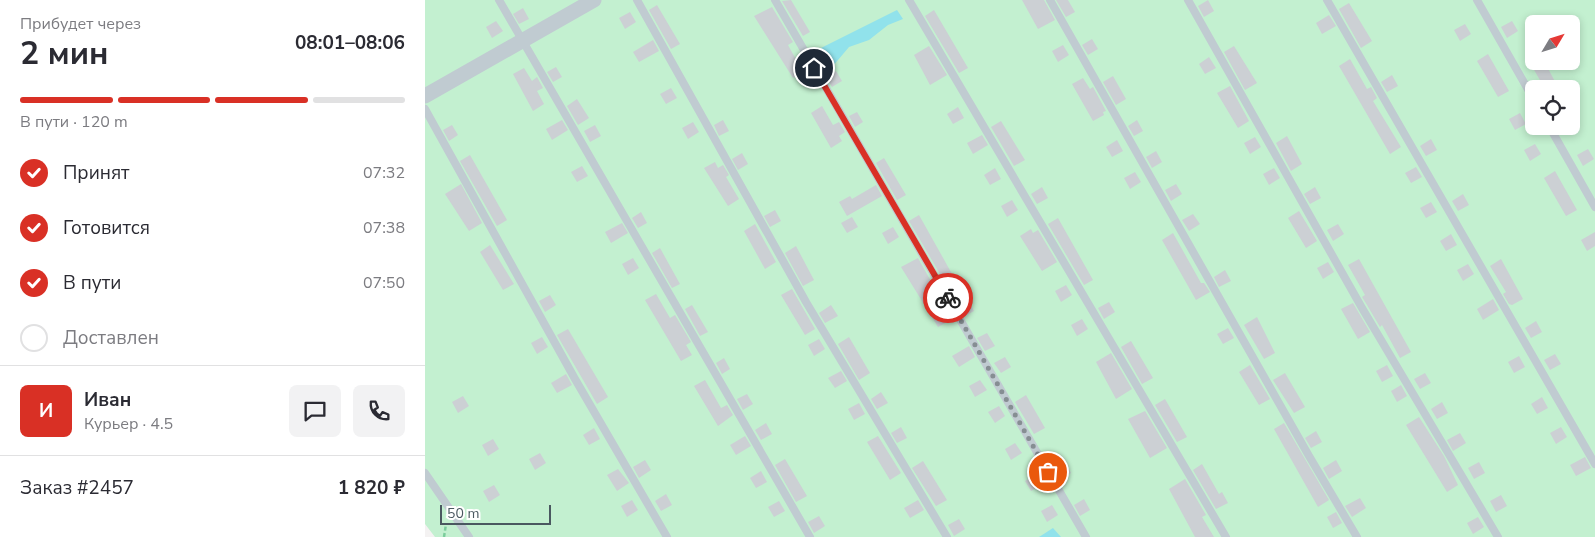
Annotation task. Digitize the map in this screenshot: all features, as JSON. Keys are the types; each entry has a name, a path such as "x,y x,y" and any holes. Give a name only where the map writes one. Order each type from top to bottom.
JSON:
{"street":[{"path":"425,96 594,0"}],"lane":[{"path":"499,0 810,537"},
{"path":"637,0 806,302 947,537"},
{"path":"775,0 1086,537"},
{"path":"909,0 1226,537"},
{"path":"1050,0 1357,537"},
{"path":"1188,0 1362,308 1498,537"},
{"path":"1327,0 1595,464"},
{"path":"1477,0 1525,84"},
{"path":"425,110 575,379 667,537"},
{"path":"1554,135 1595,207"},
{"path":"425,472 469,537"}],"green space":[{"path":"425,0 1595,0 1595,537 435,537 425,524"}],"water":[{"path":"897,10 903,19 888,25 869,40 849,47 827,73 817,66 813,52"},
{"path":"1053,528 1061,537 1039,537"}],"building":[{"path":"791,0 810,32 803,36 782,1"},
{"path":"1022,0 1044,0 1055,20 1038,29"},
{"path":"1056,0 1068,0 1075,12 1066,17"},
{"path":"1208,0 1214,11 1204,17 1198,6"},
{"path":"1349,3 1372,41 1361,48 1339,9"},
{"path":"657,5 680,44 671,49 649,10"},
{"path":"772,7 793,42 788,45 803,72 793,78 754,16"},
{"path":"523,8 529,19 519,24 513,14"},
{"path":"934,10 968,68 959,73 925,16"},
{"path":"630,12 636,22 625,29 619,18"},
{"path":"1329,15 1336,26 1322,34 1316,23"},
{"path":"496,21 503,31 492,38 486,27"},
{"path":"1512,21 1518,31 1507,38 1501,27"},
{"path":"1465,24 1471,34 1460,41 1454,30"},
{"path":"1092,39 1098,49 1088,55 1082,45"},
{"path":"653,40 659,51 639,62 633,52"},
{"path":"1063,45 1069,55 1058,62 1052,51"},
{"path":"929,46 947,75 930,85 914,55"},
{"path":"1234,46 1257,83 1245,90 1224,52"},
{"path":"1488,54 1509,91 1498,97 1477,61"},
{"path":"1209,57 1216,68 1205,74 1199,64"},
{"path":"1350,59 1367,89 1371,87 1377,98 1373,101 1401,147 1390,154 1339,66"},
{"path":"556,67 562,77 553,82 547,72"},
{"path":"524,68 532,81 537,77 543,88 537,91 544,104 533,111 513,74"},
{"path":"1534,70 1549,70 1554,80 1540,80"},
{"path":"836,71 842,81 832,87 826,77"},
{"path":"1392,75 1398,86 1387,92 1381,82"},
{"path":"1113,76 1126,99 1116,105 1103,82"},
{"path":"1083,78 1090,89 1093,87 1106,111 1103,112 1104,115 1093,121 1072,84"},
{"path":"1230,86 1249,121 1238,128 1217,93"},
{"path":"671,88 677,98 666,104 660,94"},
{"path":"577,99 589,118 578,125 567,106"},
{"path":"822,106 833,125 839,122 845,132 839,136 842,141 831,148 811,113"},
{"path":"958,107 964,118 953,124 947,114"},
{"path":"857,112 863,122 855,127 849,116"},
{"path":"1520,113 1525,125 1515,130 1509,119"},
{"path":"562,120 568,130 552,140 546,129"},
{"path":"723,120 729,131 719,136 714,125"},
{"path":"1137,120 1143,131 1134,136 1128,126"},
{"path":"1001,121 1025,160 1014,166 991,127"},
{"path":"693,122 699,132 688,139 682,128"},
{"path":"452,125 458,135 449,141 443,130"},
{"path":"595,125 601,136 590,142 584,131"},
{"path":"982,135 988,145 973,154 967,143"},
{"path":"1287,136 1302,164 1291,171 1276,143"},
{"path":"1255,137 1261,147 1250,154 1244,143"},
{"path":"1431,139 1437,150 1426,156 1420,146"},
{"path":"1117,140 1123,151 1112,157 1106,147"},
{"path":"1535,144 1541,154 1530,161 1524,150"},
{"path":"1588,149 1594,159 1583,166 1577,155"},
{"path":"1156,151 1162,162 1152,168 1146,157"},
{"path":"742,153 748,164 738,170 732,159"},
{"path":"470,155 507,220 497,226 460,161"},
{"path":"884,158 906,195 897,200 876,163"},
{"path":"715,162 718,168 723,165 729,175 726,177 739,199 728,206 704,168"},
{"path":"582,166 588,176 577,182 571,172"},
{"path":"1416,167 1422,177 1411,183 1405,173"},
{"path":"995,168 1001,179 990,185 984,175"},
{"path":"1274,168 1280,178 1269,185 1263,174"},
{"path":"1555,171 1577,210 1566,216 1544,178"},
{"path":"1135,172 1141,182 1130,189 1124,178"},
{"path":"461,184 482,223 469,231 445,194"},
{"path":"1176,184 1182,194 1171,201 1165,190"},
{"path":"876,185 882,196 847,216 839,202 850,196 852,199"},
{"path":"1042,187 1048,198 1037,204 1031,194"},
{"path":"1315,187 1321,198 1310,204 1304,194"},
{"path":"1463,194 1469,205 1458,211 1452,201"},
{"path":"1012,200 1018,210 1007,217 1001,206"},
{"path":"1431,202 1437,212 1426,218 1420,208"},
{"path":"775,210 781,221 770,227 764,216"},
{"path":"1299,211 1317,241 1306,248 1288,218"},
{"path":"641,212 647,223 638,228 632,218"},
{"path":"1193,214 1200,224 1189,231 1182,220"},
{"path":"919,215 956,281 947,286 909,221"},
{"path":"852,217 858,227 847,233 841,223"},
{"path":"1058,218 1093,280 1084,285 1048,224"},
{"path":"622,223 628,233 611,243 605,232"},
{"path":"755,224 776,262 765,269 744,231"},
{"path":"1338,224 1344,234 1333,241 1327,230"},
{"path":"893,227 899,237 888,244 882,233"},
{"path":"1031,229 1033,233 1038,230 1057,262 1042,271 1020,236"},
{"path":"1595,232 1595,246 1587,251 1581,240"},
{"path":"1173,233 1201,283 1204,283 1210,292 1196,300 1162,240"},
{"path":"1451,234 1457,245 1446,251 1440,241"},
{"path":"490,245 514,284 503,290 480,252"},
{"path":"796,246 814,280 803,286 785,253"},
{"path":"660,248 680,284 672,288 652,253"},
{"path":"633,258 639,268 628,275 622,264"},
{"path":"918,258 937,292 933,294 949,321 938,327 901,267"},
{"path":"1359,259 1411,352 1400,358 1382,325 1380,327 1362,297 1365,295 1348,265"},
{"path":"1501,259 1523,299 1512,305 1509,304 1503,294 1506,292 1490,266"},
{"path":"1328,262 1334,272 1323,279 1317,268"},
{"path":"1468,264 1474,274 1463,281 1457,270"},
{"path":"1225,270 1231,281 1219,287 1214,277"},
{"path":"1066,285 1072,295 1061,302 1055,291"},
{"path":"792,289 815,329 805,335 781,295"},
{"path":"656,294 670,318 675,315 691,342 686,345 692,355 681,361 645,300"},
{"path":"550,295 556,305 545,312 539,301"},
{"path":"1493,299 1499,310 1483,320 1477,309"},
{"path":"968,300 974,311 965,316 959,306"},
{"path":"1109,302 1115,312 1104,319 1098,308"},
{"path":"1353,303 1370,332 1358,339 1341,309"},
{"path":"692,305 708,332 700,336 685,309"},
{"path":"831,305 838,316 825,323 819,313"},
{"path":"1257,317 1275,353 1264,359 1244,325"},
{"path":"1082,319 1088,329 1077,336 1071,325"},
{"path":"1536,321 1542,332 1531,338 1525,328"},
{"path":"1228,328 1234,338 1223,344 1217,334"},
{"path":"568,329 608,397 597,404 557,335"},
{"path":"987,333 995,346 985,351 977,338"},
{"path":"542,337 548,347 537,354 531,343"},
{"path":"849,337 870,373 859,380 838,344"},
{"path":"819,339 825,349 814,356 808,345"},
{"path":"1131,341 1153,378 1142,384 1121,347"},
{"path":"969,346 975,357 959,367 952,356"},
{"path":"1111,353 1132,389 1116,399 1096,362"},
{"path":"1555,354 1561,364 1550,370 1544,360"},
{"path":"1519,356 1525,367 1514,373 1508,362"},
{"path":"1005,357 1011,367 1001,373 994,363"},
{"path":"724,358 730,369 722,374 716,363"},
{"path":"1250,365 1270,399 1259,405 1239,372"},
{"path":"1387,365 1393,376 1382,382 1376,371"},
{"path":"841,371 847,381 835,388 828,378"},
{"path":"1285,373 1305,407 1294,413 1273,380"},
{"path":"1425,373 1431,383 1420,389 1414,379"},
{"path":"566,374 572,385 557,393 551,383"},
{"path":"705,380 721,408 727,405 733,415 718,426 694,386"},
{"path":"980,380 987,390 975,397 969,386"},
{"path":"1401,385 1407,396 1397,402 1391,391"},
{"path":"881,392 888,403 877,409 871,399"},
{"path":"747,394 753,404 743,410 737,399"},
{"path":"1026,395 1045,428 1034,434 1015,402"},
{"path":"463,396 469,406 458,413 452,402"},
{"path":"1542,397 1548,408 1537,414 1531,404"},
{"path":"1165,399 1187,437 1177,442 1155,405"},
{"path":"1442,402 1448,413 1437,419 1431,409"},
{"path":"859,403 865,414 854,420 848,409"},
{"path":"999,406 1005,416 995,423 988,412"},
{"path":"1145,411 1167,448 1150,458 1128,419"},
{"path":"1419,417 1444,456 1458,485 1447,492 1406,425"},
{"path":"766,423 772,434 761,440 755,430"},
{"path":"1284,423 1329,500 1318,507 1274,429"},
{"path":"901,427 907,438 897,443 891,433"},
{"path":"1561,427 1567,437 1556,444 1550,433"},
{"path":"594,428 600,439 589,445 583,435"},
{"path":"1316,431 1322,442 1311,448 1305,438"},
{"path":"1460,433 1466,443 1453,451 1447,440"},
{"path":"745,436 751,446 736,455 730,445"},
{"path":"878,436 901,473 890,480 867,442"},
{"path":"493,439 499,449 488,456 482,445"},
{"path":"1015,443 1022,453 1011,460 1005,449"},
{"path":"540,453 546,463 535,470 529,459"},
{"path":"1585,457 1591,468 1576,476 1570,465"},
{"path":"785,459 807,496 796,502 775,465"},
{"path":"645,460 651,470 639,478 633,467"},
{"path":"1336,460 1342,471 1329,479 1323,468"},
{"path":"923,461 947,500 936,506 912,468"},
{"path":"1065,462 1071,473 1060,479 1054,469"},
{"path":"1479,462 1485,473 1474,479 1468,468"},
{"path":"1202,464 1219,494 1222,492 1228,503 1216,509 1193,470"},
{"path":"618,469 629,483 617,491 607,475"},
{"path":"761,471 767,482 756,488 750,478"},
{"path":"1036,474 1042,485 1031,491 1025,481"},
{"path":"1185,479 1206,515 1202,517 1214,537 1195,537 1169,489"},
{"path":"494,485 500,495 489,502 483,491"},
{"path":"666,494 672,505 661,511 655,501"},
{"path":"1501,495 1507,506 1496,512 1490,501"},
{"path":"1360,498 1366,508 1352,517 1345,506"},
{"path":"1084,499 1090,510 1080,516 1074,505"},
{"path":"632,500 638,510 627,517 621,506"},
{"path":"918,500 924,510 910,518 904,508"},
{"path":"779,501 785,511 774,517 768,507"},
{"path":"1052,505 1058,515 1047,522 1041,511"},
{"path":"1336,512 1342,523 1333,528 1327,517"},
{"path":"819,516 825,526 814,533 808,522"},
{"path":"1478,517 1484,527 1473,534 1467,523"},
{"path":"959,519 965,529 954,536 948,525"}],"way so far":[{"path":"948,298 1048,472"}],"route":[{"path":"814,68 948,298"}]}
